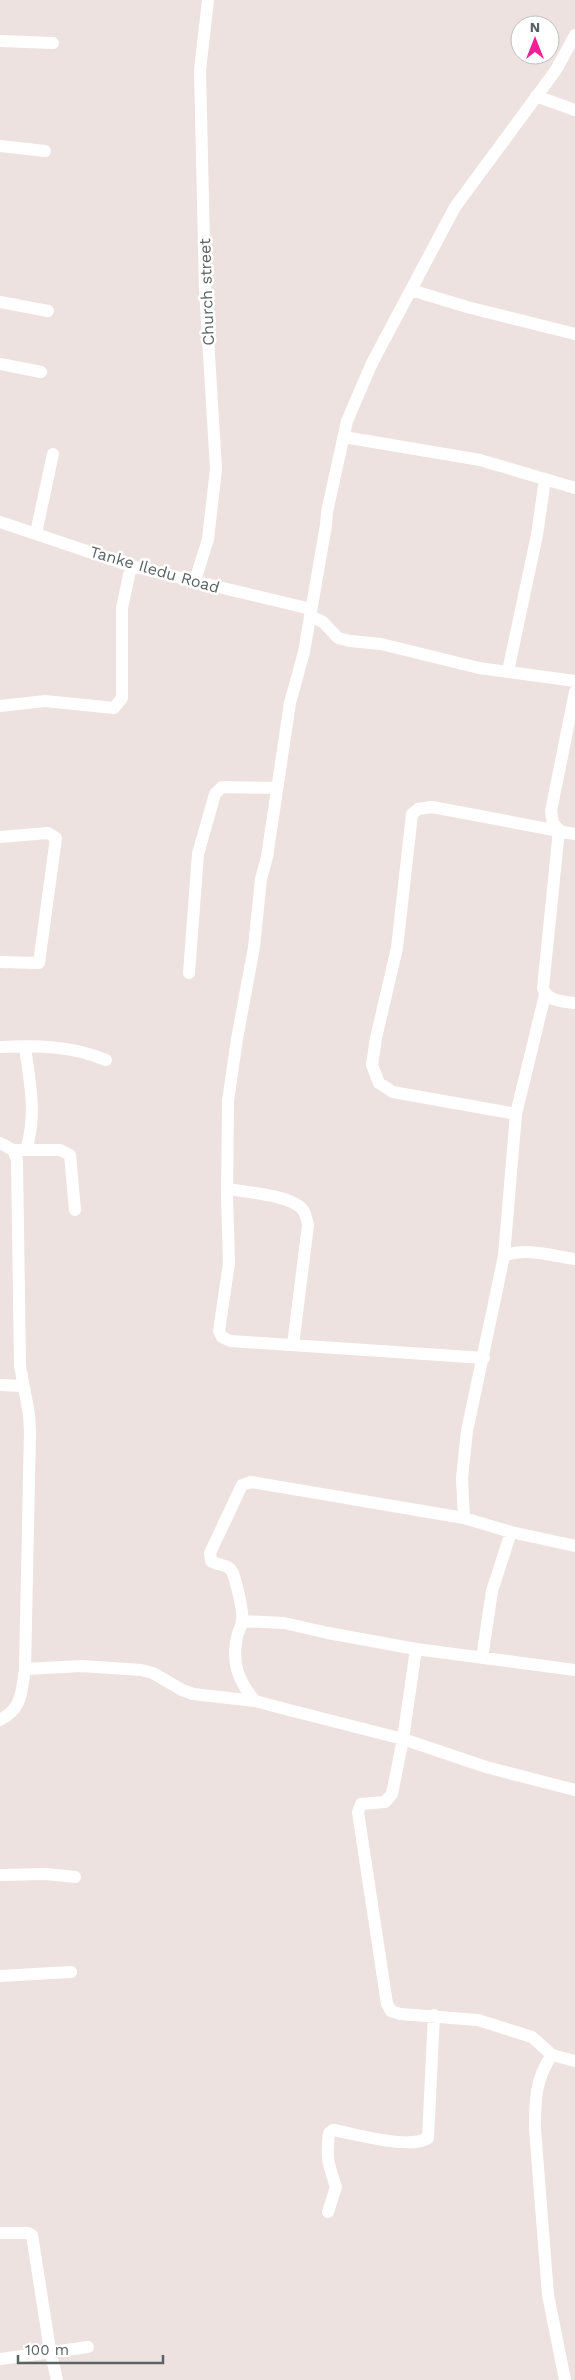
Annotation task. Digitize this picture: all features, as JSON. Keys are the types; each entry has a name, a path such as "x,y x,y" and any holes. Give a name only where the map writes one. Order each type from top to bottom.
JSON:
{"street":[{"name":"Church street","path":"195,582 208,539 216,469 205,289 200,78 208,0"},
{"path":"484,1358 230,1341 222,1337 219,1331 229,1263 227,1189 228,1101 254,947 261,879 267,857 290,703 304,652 327,512 347,421 372,363 455,208 556,70 575,35"},
{"path":"0,41 53,43"},
{"path":"536,96 575,110"},
{"path":"0,146 45,151"},
{"path":"411,290 467,307 575,334"},
{"path":"0,302 48,310"},
{"path":"0,364 41,372"},
{"path":"344,437 480,460 575,488"},
{"path":"36,532 53,454"},
{"path":"508,671 542,510 546,479"},
{"name":"Tanke Iledu Road","path":"0,522 36,532 131,566 311,613"},
{"path":"0,706 45,701 114,708 122,698 122,608 131,566"},
{"path":"311,613 323,622 338,638 381,644 479,668 575,681"},
{"path":"464,1518 462,1478 467,1431 484,1358 500,1266 504,1256 516,1114 545,994 543,988 558,830 551,810 575,692"},
{"path":"189,973 198,854 215,794 222,787 276,788"},
{"path":"516,1114 393,1092 379,1083 372,1065 376,1038 397,948 412,814 418,809 432,807 575,834"},
{"path":"0,837 48,833 56,838 40,963 0,962"},
{"path":"545,994 550,998 575,1003"},
{"path":"0,1047 63,1048 85,1051 106,1060"},
{"path":"25,1048 33,1113 32,1133 26,1150"},
{"path":"0,1143 13,1150 60,1150 70,1155 75,1210"},
{"path":"0,1720 12,1713 18,1705 25,1668 30,1432 29,1414 23,1386 17,1281 19,1225 17,1160 13,1150"},
{"path":"227,1189 276,1197 296,1204 304,1211 308,1225 293,1345"},
{"path":"504,1256 512,1252 524,1252 575,1259"},
{"path":"0,1386 23,1386"},
{"path":"255,1701 241,1684 238,1673 235,1653 236,1636 242,1620 232,1569 211,1561 210,1553 242,1485 251,1482 464,1518 511,1532 575,1546"},
{"path":"482,1658 492,1591 497,1570 511,1532"},
{"path":"242,1620 284,1623 416,1649 575,1670"},
{"path":"416,1649 403,1739 392,1794 389,1800 360,1804 358,1812 387,2004 391,2011 400,2014 434,2015 478,2020 532,2037 552,2055 575,2061"},
{"path":"25,1668 82,1666 141,1670 153,1673 182,1690 193,1694 255,1701 403,1739 486,1767 575,1790"},
{"path":"0,1875 46,1874 75,1877"},
{"path":"0,1976 71,1972"},
{"path":"328,2212 336,2187 328,2166 327,2154 329,2133 333,2130 405,2142 420,2142 428,2138 434,2015"},
{"path":"552,2055 541,2071 535,2102 535,2129 548,2294 565,2380"},
{"path":"0,2233 28,2233 32,2235 50,2350 57,2380"},
{"path":"0,2359 25,2357 50,2350 88,2346"}]}
